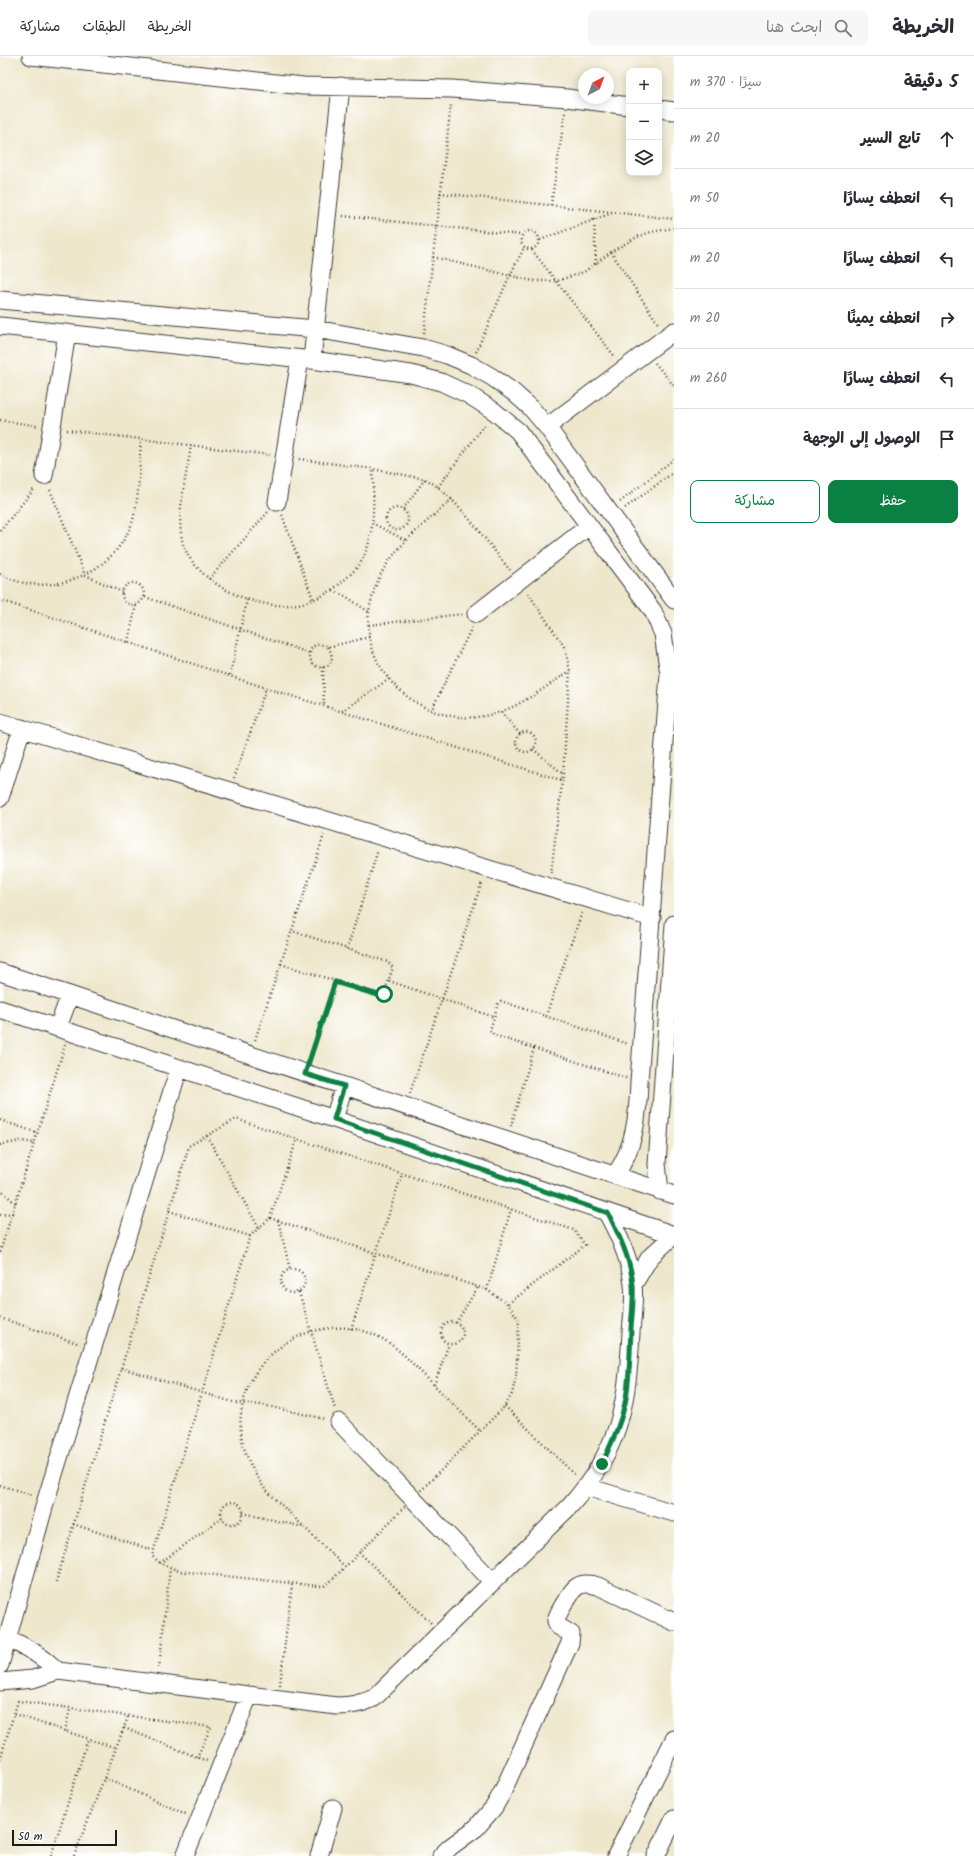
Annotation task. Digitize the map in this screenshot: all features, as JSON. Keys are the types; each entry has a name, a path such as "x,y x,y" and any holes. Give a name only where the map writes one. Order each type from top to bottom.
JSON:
{"street":[{"path":"30,56 303,86 452,89 567,98 626,106"},
{"path":"277,502 284,456 306,360 315,329 341,86"},
{"path":"662,109 674,111"},
{"path":"615,1175 628,1154 639,1109 639,1082 671,658 653,611 518,431 494,411 469,395 441,382 412,374 67,332 2,326 5,300 315,329 423,348 447,355 471,365 492,377 531,408 547,427 673,597"},
{"path":"44,476 67,332"},
{"path":"547,427 670,334"},
{"path":"477,613 589,526"},
{"path":"0,722 652,918"},
{"path":"0,798 22,728"},
{"path":"667,1193 657,1164 674,924"},
{"path":"0,972 667,1193"},
{"path":"64,1029 70,995"},
{"path":"0,1009 334,1119 674,1235 650,1257 633,1285"},
{"path":"0,1665 46,1500 179,1068"},
{"path":"334,1119 344,1086"},
{"path":"639,1109 661,1112"},
{"path":"0,1682 33,1679 58,1671 337,1706 362,1703 374,1698 570,1506 587,1487 602,1464 613,1440 626,1397 633,1285 623,1248 608,1213"},
{"path":"339,1422 493,1582"},
{"path":"587,1487 674,1513"},
{"path":"441,1856 450,1847 476,1828 494,1806 505,1788 570,1643 571,1634 560,1628 556,1621 557,1616 573,1588 581,1584 598,1586 674,1622"},
{"path":"7,1639 40,1655 58,1671"},
{"path":"184,1856 249,1695"},
{"path":"616,1856 674,1738"},
{"path":"319,1856 333,1808"},
{"path":"656,1856 674,1820"}],"path":[{"path":"423,348 452,89"},
{"path":"551,205 567,98"},
{"path":"440,193 674,219"},
{"path":"540,240 614,212"},
{"path":"328,214 436,227 521,235 528,230 536,232 540,240 538,246 532,250"},
{"path":"594,219 596,265"},
{"path":"433,257 533,281 557,281 584,272 596,265 610,252 637,237 651,232 674,228"},
{"path":"521,235 520,242 524,248 532,250 624,369"},
{"path":"471,365 510,275 524,248"},
{"path":"610,252 670,334"},
{"path":"646,352 674,386"},
{"path":"438,487 494,411"},
{"path":"0,420 141,440 284,456 373,469 425,479 438,487 452,499 519,580 565,648 570,671 563,774 561,780 549,887"},
{"path":"0,574 18,581 34,584 65,582 86,574 100,565 113,553 124,539 131,524 136,507 141,440"},
{"path":"191,445 181,516 181,531 184,545 190,558 209,579 228,591 247,600 267,605 282,606 313,599 333,591 352,574 364,557 371,538 373,469"},
{"path":"611,514 674,459"},
{"path":"611,514 674,472"},
{"path":"0,530 44,476 86,574 122,592"},
{"path":"403,509 425,479"},
{"path":"452,499 407,541 389,561 382,573 372,599 369,612 370,637 374,652 389,679 415,703 431,711 449,716 466,718 502,712 520,703 570,671"},
{"path":"209,579 277,502 313,599"},
{"path":"393,508 403,509 407,512 408,522 401,529 392,528 388,525 387,515 393,508"},
{"path":"372,523 407,541"},
{"path":"129,583 135,583 141,585 144,590 145,597 136,605 128,604 123,600 122,592 124,587 129,583"},
{"path":"333,591 347,596 369,612"},
{"path":"145,597 309,653"},
{"path":"0,600 266,688 561,780"},
{"path":"230,676 247,600"},
{"path":"128,642 136,605"},
{"path":"369,625 477,613"},
{"path":"431,711 477,613"},
{"path":"328,647 370,637"},
{"path":"317,644 323,644 328,647 332,652 332,659 329,664 323,667 315,666 310,660 309,653 312,648 317,644"},
{"path":"323,667 324,706"},
{"path":"341,712 389,679"},
{"path":"230,791 266,688"},
{"path":"502,712 520,734"},
{"path":"530,732 534,735 536,745 533,749 526,752 519,749 516,741 520,734 530,732"},
{"path":"533,749 563,774"},
{"path":"250,1056 329,821"},
{"path":"347,949 382,837"},
{"path":"405,1107 486,868"},
{"path":"546,1016 586,899"},
{"path":"281,964 335,982 381,995 384,994 393,968 388,962 292,930"},
{"path":"388,981 494,1017"},
{"path":"305,1074 335,982"},
{"path":"639,1082 491,1034 490,1030 498,1004 501,1002 642,1049"},
{"path":"0,1252 38,1133 64,1029"},
{"path":"507,1140 534,1048"},
{"path":"56,1582 189,1146 236,1119 574,1230 585,1245 508,1304"},
{"path":"0,1120 38,1133"},
{"path":"207,1136 259,1228"},
{"path":"270,1218 487,1290 508,1304 519,1320 516,1376 512,1394 505,1406 332,1580 324,1586 292,1584 179,1571 160,1563 152,1556 152,1550 250,1236 270,1218 297,1139"},
{"path":"0,1145 21,1141 35,1143"},
{"path":"351,1329 377,1254 402,1174"},
{"path":"0,1189 16,1204"},
{"path":"487,1290 511,1209"},
{"path":"169,1210 250,1236"},
{"path":"0,1215 13,1213"},
{"path":"278,1220 290,1269"},
{"path":"290,1269 300,1271 305,1279 303,1289 298,1292 289,1292 282,1285 282,1275 290,1269"},
{"path":"456,1323 478,1287"},
{"path":"298,1292 339,1422"},
{"path":"0,1318 92,1348"},
{"path":"447,1323 456,1323 462,1330 461,1339 453,1344 449,1344 442,1338 441,1329 447,1323"},
{"path":"434,1385 449,1344"},
{"path":"121,1368 236,1403 263,1405 339,1422"},
{"path":"505,1406 587,1487"},
{"path":"0,1485 46,1500"},
{"path":"227,1502 236,1502 240,1505 243,1513 242,1518 234,1523 230,1523 222,1518 221,1509 227,1502"},
{"path":"243,1513 303,1527"},
{"path":"160,1563 222,1518"},
{"path":"73,1524 152,1550"},
{"path":"359,1552 441,1633"},
{"path":"158,1683 170,1568"},
{"path":"278,1699 292,1584"},
{"path":"0,1759 18,1702 211,1727 197,1757"},
{"path":"65,1731 70,1709"},
{"path":"14,1714 116,1748"},
{"path":"74,1856 128,1717"},
{"path":"124,1728 220,1766"},
{"path":"51,1856 88,1738"},
{"path":"104,1778 198,1820"}],"route":[{"path":"384,994 378,995 335,982 305,1074 344,1086 334,1119 608,1213 616,1230 629,1266 633,1285 629,1366 626,1397 622,1415 602,1464"}]}
